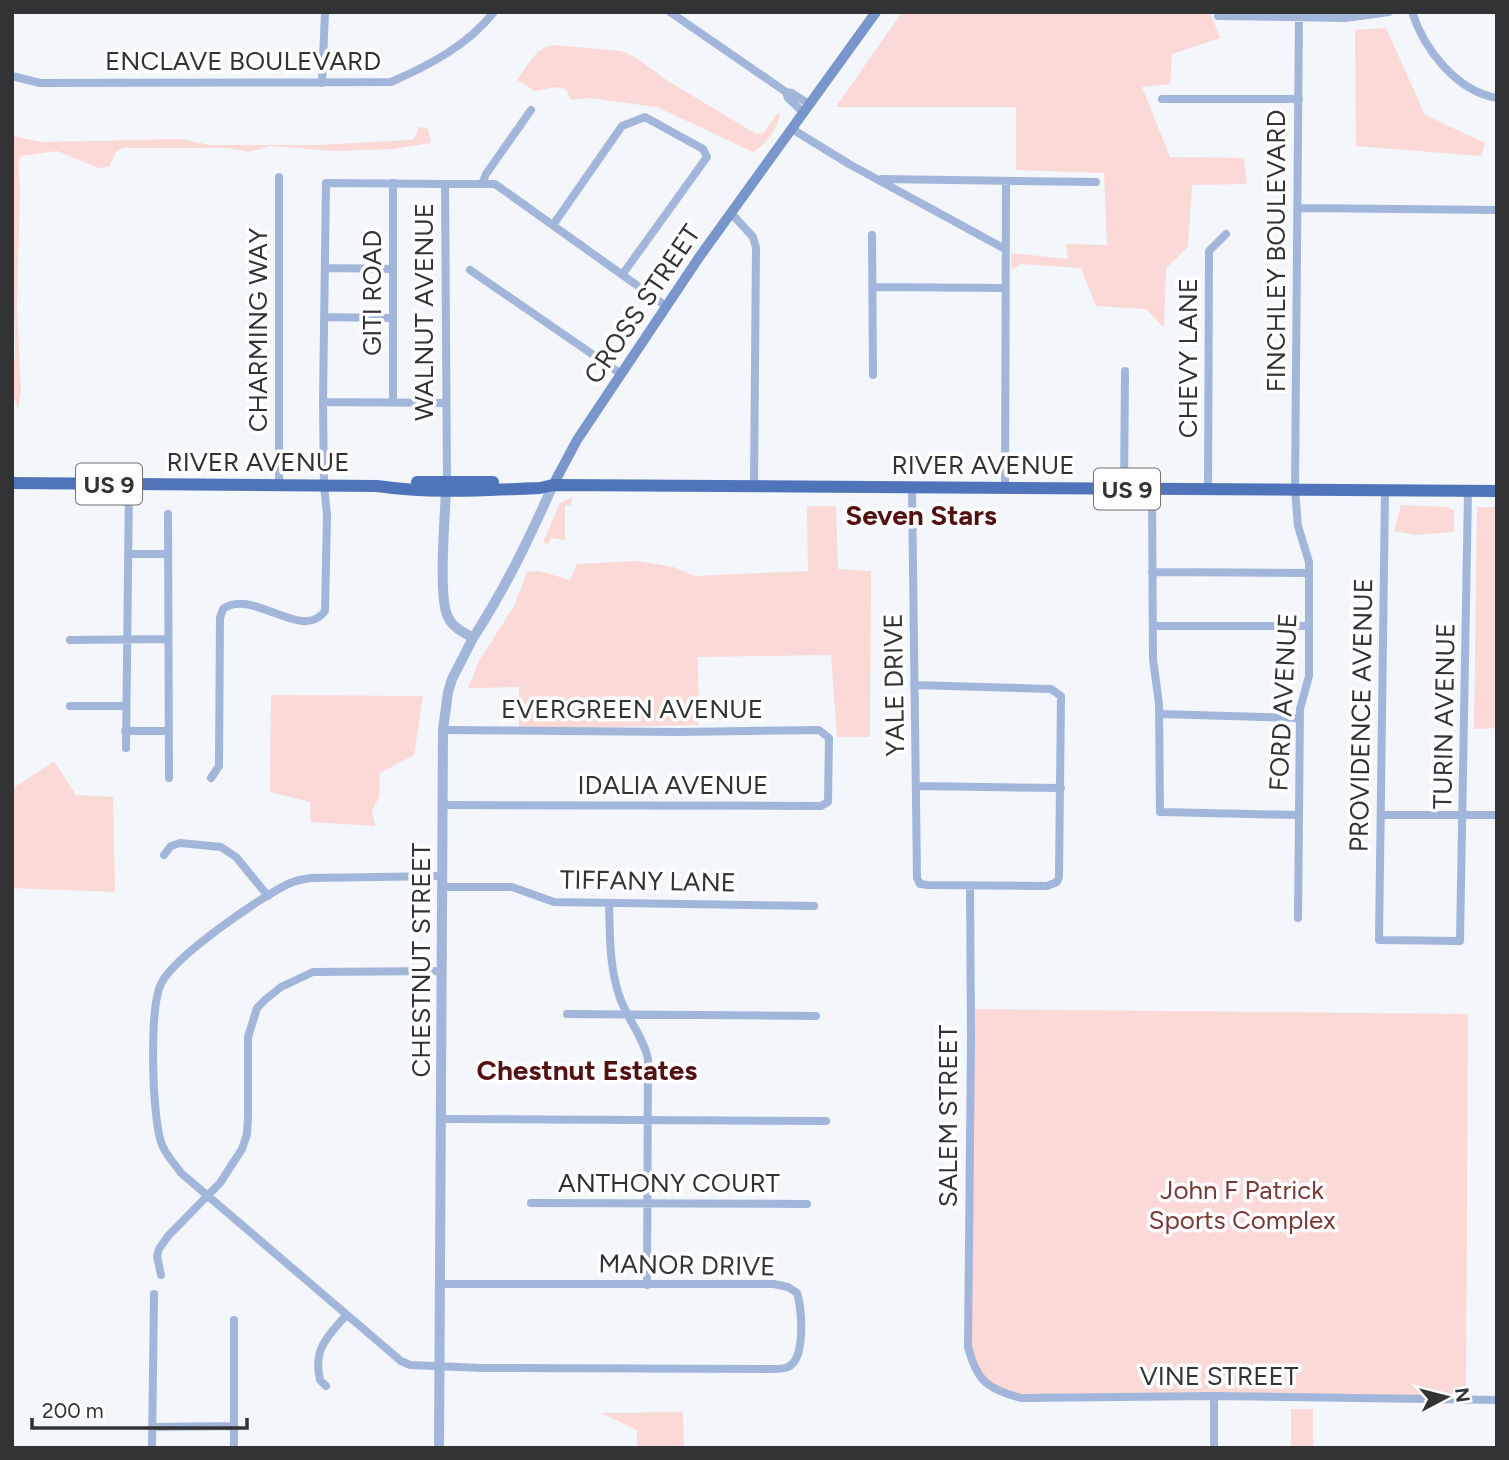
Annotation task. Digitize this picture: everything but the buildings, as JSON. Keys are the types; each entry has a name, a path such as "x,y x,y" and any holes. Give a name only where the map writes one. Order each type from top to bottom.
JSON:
{"highway":[{"name":"RIVER AVENUE","path":"12,483 446,486 541,482 553,485 754,487 1497,491"}],"main road":[{"name":"CROSS STREET","path":"553,485 577,440 666,306 876,12"}],"street":[{"path":"323,83 326,12"},
{"name":"ENCLAVE BOULEVARD","path":"12,76 40,83 391,82 429,65 480,30 494,12"},
{"path":"670,12 786,92 792,93 806,108"},
{"path":"1219,16 1299,15 1345,18 1389,12"},
{"path":"1412,12 1428,47 1448,69 1465,84 1497,98"},
{"name":"FINCHLEY BOULEVARD","path":"1295,490 1299,15"},
{"path":"1162,99 1299,99"},
{"path":"482,184 486,174 531,110"},
{"path":"553,225 622,126 645,117 703,149 707,156 622,275"},
{"path":"792,129 849,164 1005,249"},
{"name":"CHARMING WAY","path":"279,177 279,484"},
{"path":"879,179 1096,182"},
{"path":"1005,488 1006,182"},
{"name":"WALNUT AVENUE","path":"211,778 219,766 220,612 231,604 250,604 286,618 313,620 323,615 326,606 327,515 323,402 326,183 445,184 446,486"},
{"name":"GITI ROAD","path":"393,183 393,403"},
{"path":"445,184 495,184 666,306"},
{"path":"1299,208 1497,210"},
{"path":"731,213 753,237 756,248 754,487"},
{"name":"CHEVY LANE","path":"1208,489 1209,251 1226,234"},
{"path":"872,235 873,375"},
{"path":"325,268 393,270"},
{"path":"470,270 621,374"},
{"path":"873,287 1004,288"},
{"path":"324,317 393,318"},
{"path":"1124,489 1125,371"},
{"path":"323,402 446,403"},
{"path":"125,748 129,485"},
{"name":"CROSS STREET","path":"473,638 496,603 523,552 553,485"},
{"path":"446,486 446,615 454,626 473,638"},
{"name":"YALE DRIVE","path":"912,488 918,881 928,886 970,886"},
{"path":"1152,489 1153,659 1159,714 1160,811 1299,815"},
{"name":"FORD AVENUE","path":"1295,490 1298,526 1309,562 1310,676 1300,709 1298,918"},
{"name":"PROVIDENCE AVENUE","path":"1379,940 1385,491"},
{"name":"TURIN AVENUE","path":"1379,940 1460,941 1468,491"},
{"path":"168,514 169,778"},
{"path":"129,554 168,554"},
{"path":"1152,572 1309,573"},
{"path":"1153,626 1309,626"},
{"name":"CHESTNUT STREET","path":"439,1448 443,730 447,692 473,638"},
{"path":"70,640 168,639"},
{"path":"915,685 1051,689 1061,696 1059,877 1054,884 970,886"},
{"path":"70,706 125,706"},
{"path":"1159,714 1300,718"},
{"name":"EVERGREEN AVENUE","path":"443,730 821,732"},
{"path":"125,731 168,731"},
{"name":"IDALIA AVENUE","path":"443,805 821,806 828,802 830,756 829,738 821,732"},
{"path":"916,786 1061,788"},
{"path":"1381,815 1497,815"},
{"path":"164,855 171,846 180,843 221,847 236,857 268,896"},
{"path":"440,1367 410,1365 401,1361 181,1173 161,1145 156,1112 154,1011 162,982 172,968 243,911 288,884 311,878 442,876"},
{"name":"SALEM STREET","path":"968,1347 970,886"},
{"name":"TIFFANY LANE","path":"442,887 512,887 554,902 814,906"},
{"path":"609,903 613,972 619,997 645,1045 649,1059 647,1285"},
{"path":"161,1275 157,1256 159,1249 233,1164 247,1135 248,1037 257,1008 281,987 313,972 441,971"},
{"path":"567,1014 816,1016"},
{"path":"440,1119 826,1121"},
{"name":"ANTHONY COURT","path":"531,1203 807,1204"},
{"name":"MANOR DRIVE","path":"440,1284 774,1284 788,1287 797,1293 801,1306 801,1341 797,1359 789,1367 440,1367"},
{"path":"152,1448 154,1294"},
{"path":"326,1386 320,1380 318,1354 321,1346 346,1315"},
{"path":"234,1320 234,1448"},
{"name":"VINE STREET","path":"968,1347 973,1367 984,1383 1003,1393 1021,1398 1214,1396 1497,1400"},
{"path":"1214,1396 1214,1448"},
{"path":"153,1427 234,1426"}],"green space":[{"path":"902,12 1210,12 1220,38 1172,54 1170,84 1142,87 1170,157 1244,158 1247,184 1192,185 1188,247 1166,268 1164,328 1146,309 1096,306 1081,268 1021,264 1012,270 1011,253 1068,259 1066,244 1107,245 1104,173 1016,170 1016,107 836,107"},
{"path":"1386,28 1425,115 1485,143 1481,156 1356,146 1355,30"},
{"path":"552,45 621,51 635,57 665,79 756,134 763,133 777,114 780,115 767,141 753,152 657,107 589,98 571,100 566,89 556,87 535,91 517,80 536,54"},
{"path":"419,127 428,128 431,143 393,149 334,151 271,146 249,152 228,148 123,148 116,152 109,167 99,168 57,151 21,156 18,164 20,189 17,307 21,391 18,409 12,392 12,360 15,358 12,136 42,142 182,139 209,145 317,145 410,140 414,139"},
{"path":"576,496 571,505 565,505 565,540 551,538 548,544 543,542 560,503"},
{"path":"1401,505 1448,507 1454,511 1454,532 1415,535 1394,531"},
{"path":"807,506 836,506 838,569 871,571 870,737 837,737 831,655 698,657 699,725 519,729 519,687 468,688 479,661 514,606 527,572 539,571 570,580 577,564 637,561 673,567 695,576 808,571"},
{"path":"1477,507 1497,507 1497,728 1474,729"},
{"path":"271,695 423,696 414,755 380,773 379,797 372,811 375,826 311,822 310,802 270,792"},
{"path":"54,761 76,795 113,797 115,892 12,888 12,789"},
{"name":"John F Patrick Sports Complex","path":"969,1009 1468,1014 1466,1399 1021,1398 984,1383 968,1347"},
{"path":"1291,1409 1313,1409 1313,1448 1291,1448"},
{"path":"683,1412 684,1448 637,1448 637,1430 601,1413"}],"district":[{"name":"Seven Stars","path":"921,515"},
{"name":"Chestnut Estates","path":"587,1070"}]}
